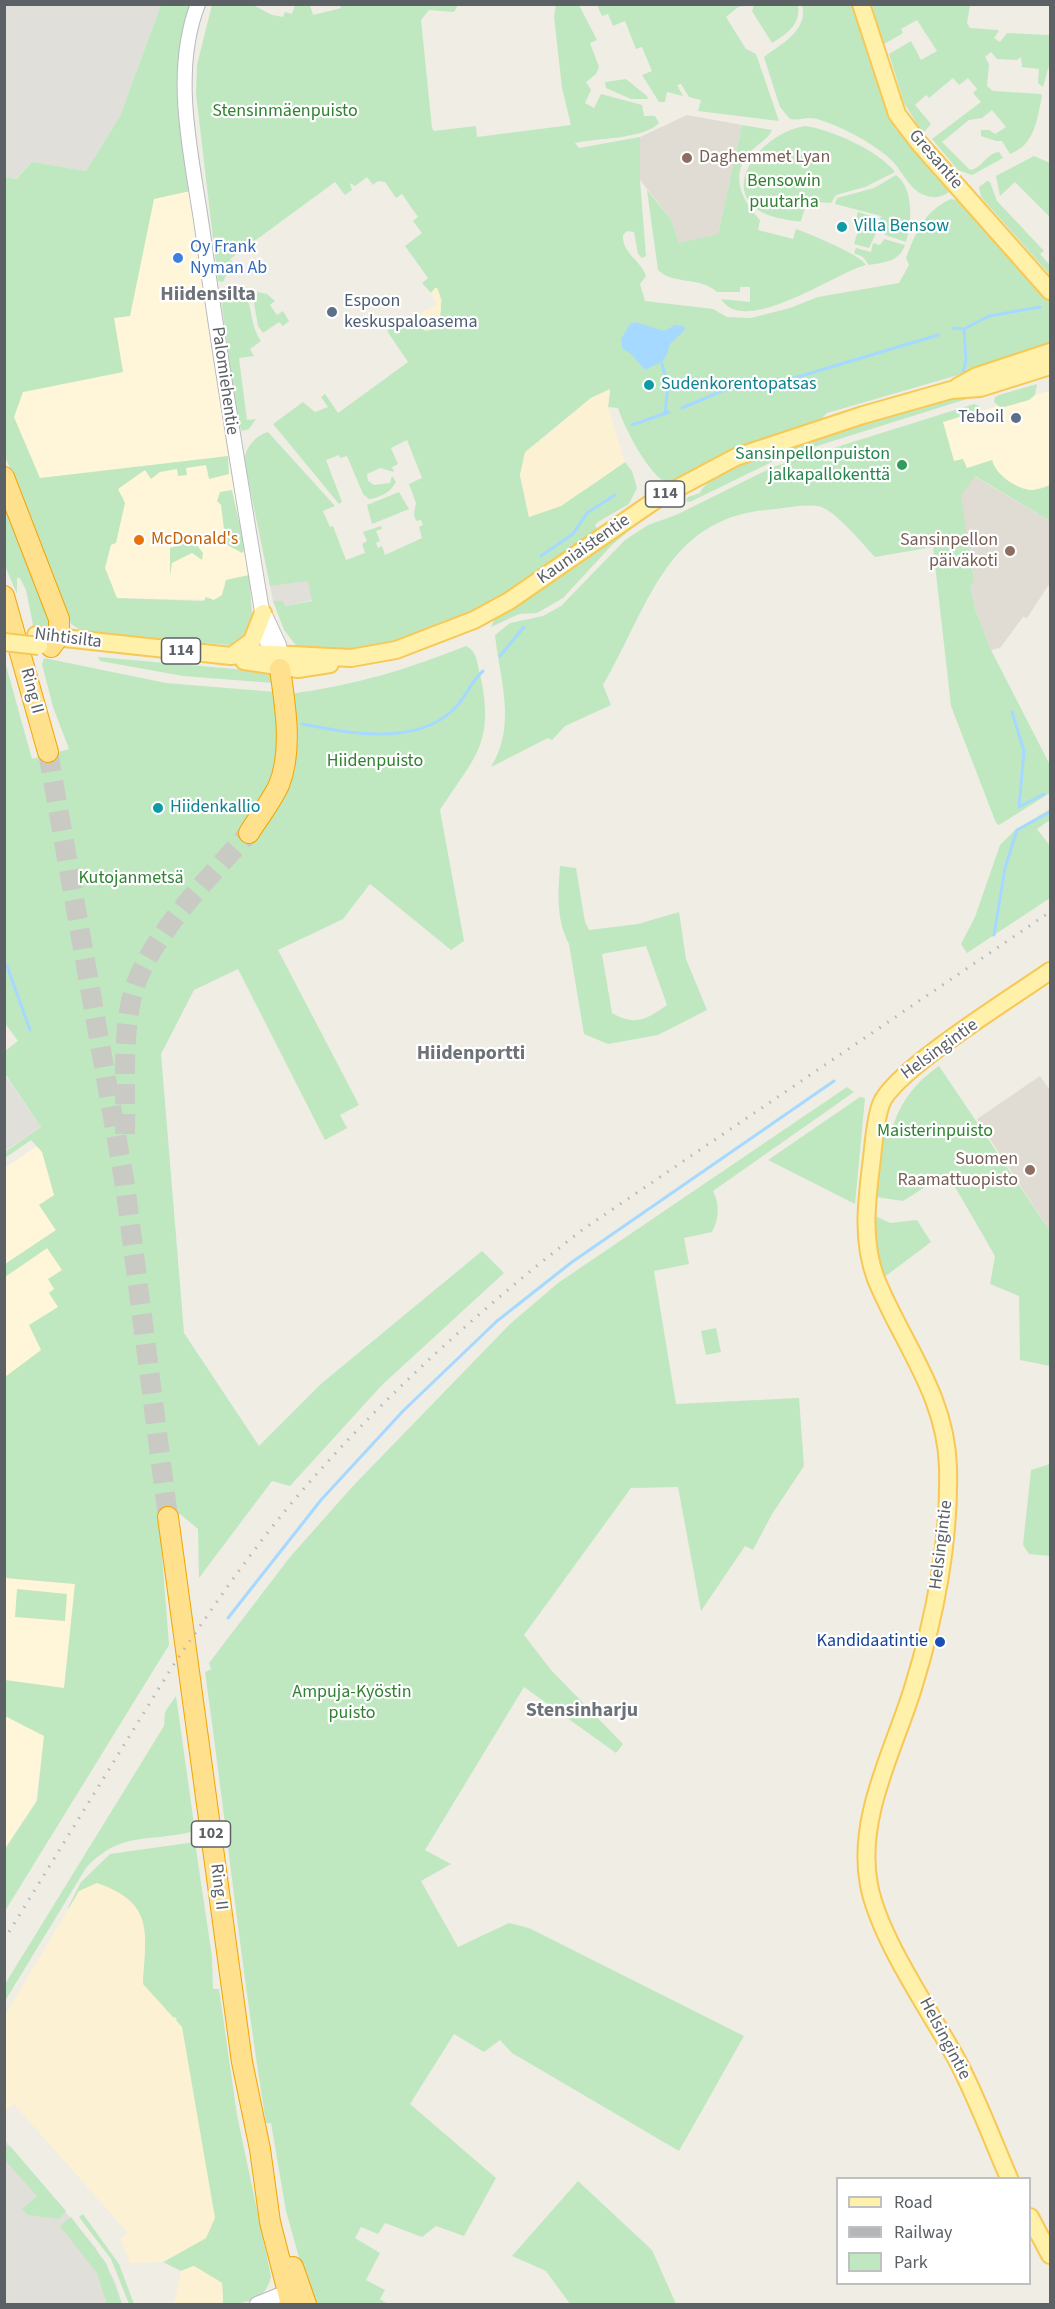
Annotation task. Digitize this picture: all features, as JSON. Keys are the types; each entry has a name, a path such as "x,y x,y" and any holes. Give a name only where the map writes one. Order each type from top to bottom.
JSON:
{"highway":[{"path":"4,477 59,619 46,641"},
{"name":"Ring II","path":"4,596 48,752"},
{"path":"4,621 27,674"},
{"path":"249,833 279,785 285,764 285,733 277,660"},
{"name":"Ring II","path":"168,1517 239,2040 260,2149 270,2222 296,2300"}],"main road":[{"name":"Gresantie","path":"861,4 897,114 919,143 1050,291"},
{"name":"Kauniaistentie","path":"951,390 977,376 1050,352"},
{"name":"Kauniaistentie","path":"277,660 320,668 351,658 396,650 474,620 524,592 657,499 736,457 790,437 951,390 980,387 1050,366"},
{"path":"231,656 252,641 263,613"},
{"name":"Nihtisilta","path":"4,632 46,641"},
{"name":"Nihtisilta","path":"4,642 46,641 132,647 231,656 250,664 277,660"},
{"name":"Helsingintie","path":"1010,2177 959,2065 888,1936 874,1906 868,1882 866,1857 873,1806 914,1686 932,1619 941,1567 948,1489 945,1437 939,1411 922,1368 877,1280 870,1261 866,1221 876,1128 880,1107 889,1090 934,1052 1050,970"},
{"path":"1031,2221 1050,2254"}],"street":[{"name":"Palomiehentie","path":"198,4 189,37 185,96 232,440 263,613 277,638 277,660"},
{"path":"257,2304 296,2300"}],"shaded area":[{"path":"4,5 161,5 120,116 86,171 32,162 15,179 5,177"},
{"name":"Daghemmet Lyan","path":"687,115 742,125 718,234 679,244 671,219 640,180 640,137"},
{"path":"190,191 228,456 249,575 226,580 222,595 213,600 117,598 105,568 111,544 116,542 124,498 97,472 39,478 14,417 23,392 123,372 114,318 130,315 154,199"},
{"path":"1050,391 1050,485 1019,494 981,465 966,469 954,462 943,422"},
{"name":"Sansinpellon päiväkoti","path":"974,476 1050,521 1050,583 1027,618 1023,617 1000,648 991,650 975,608 970,586 961,496"},
{"path":"308,580 313,600 285,606 283,601 273,601 270,586"},
{"path":"4,1074 41,1127 4,1152"},
{"name":"Suomen Raamattuopisto","path":"1040,1076 1050,1090 1050,1231 977,1119"},
{"path":"37,1146 42,1152 55,1195 39,1205 56,1231 5,1264 5,1168"},
{"path":"48,1248 62,1270 55,1289 49,1293 58,1306 37,1337 42,1350 5,1377 5,1277"},
{"path":"5,1578 75,1584 64,1688 5,1680"},
{"path":"5,1716 44,1735 36,1801 5,1848"},
{"path":"4,2139 95,2247 115,2281 122,2304 5,2304"}],"green space":[{"path":"161,5 192,5 190,191 154,199 130,316 114,318 123,372 23,392 14,417 40,478 228,456 229,474 209,479 206,465 186,468 187,475 178,476 177,469 160,472 151,479 145,470 118,489 125,503 116,543 111,545 105,568 117,598 204,601 206,597 214,600 222,595 226,580 249,575 253,627 243,639 228,645 85,633 71,624 5,456 5,177 16,179 32,162 86,171 120,116"},
{"name":"Stensinmäenpuisto","path":"212,5 253,5 272,15 283,17 285,12 292,14 295,5 310,5 313,15 341,8 340,5 458,5 454,12 429,10 421,20 432,128 434,131 476,126 477,137 571,125 562,88 554,16 556,5 579,5 597,40 590,43 599,67 596,74 586,82 591,90 585,103 594,108 601,94 642,105 644,116 655,116 659,123 632,135 575,143 579,148 640,137 640,180 646,256 642,258 638,254 634,232 627,231 623,235 623,242 644,270 646,276 640,284 645,301 713,309 727,317 751,318 790,308 818,297 899,283 909,265 906,258 922,223 934,210 951,199 956,200 964,208 968,206 1050,298 1050,345 979,369 827,413 818,422 669,484 661,480 646,462 632,439 618,408 608,407 610,390 591,398 525,452 520,475 529,517 583,491 625,462 632,471 637,488 629,504 598,522 595,525 597,528 574,550 490,604 444,626 393,643 353,651 301,652 284,630 273,601 283,601 285,606 312,601 308,581 270,586 244,459 245,454 255,439 268,432 335,506 323,511 330,527 333,526 346,560 365,553 362,544 367,541 363,532 381,526 382,529 376,531 380,541 376,543 378,548 382,546 385,555 422,538 419,527 423,525 421,520 416,521 414,514 416,503 409,484 422,478 407,440 391,448 398,464 392,467 394,472 380,468 367,474 368,481 374,485 390,483 392,476 396,482 388,492 369,499 363,494 347,456 340,458 339,455 326,460 342,502 339,504 273,424 303,402 315,412 328,407 321,397 325,394 338,413 408,362 387,331 405,318 408,322 416,316 422,328 442,301 437,288 431,293 422,283 428,278 405,246 422,233 413,221 418,217 402,194 396,198 385,182 378,181 373,185 367,177 355,186 350,183 352,190 345,195 335,182 230,259 238,270 234,274 227,273 223,282 218,281 196,94 197,65"},
{"path":"597,5 749,5 738,7 726,17 746,49 756,54 779,121 698,111 701,100 689,97 681,84 677,85 683,96 667,92 665,102 659,102 642,75 652,71 642,47 636,49 625,21 613,26 608,14 602,16"},
{"path":"754,5 798,5 797,18 788,32 772,43 752,11"},
{"path":"802,5 855,5 878,81 952,189 950,191 937,197 920,193 888,157 864,140 817,119 790,119 780,107 764,57 798,29 803,14"},
{"path":"872,5 970,5 967,23 970,28 997,30 999,31 994,38 1000,42 1007,33 1049,35 1050,33 1050,62 1043,87 1038,83 1039,69 1022,67 1021,57 1017,60 997,59 991,52 985,57 989,64 987,86 993,91 1041,94 1042,96 1033,130 1025,144 1010,154 1002,141 981,136 981,130 989,130 995,134 1006,127 992,110 982,118 969,120 942,142 970,170 978,167 994,153 999,152 1003,158 972,175 958,170 932,139 981,102 973,93 977,89 968,78 959,85 953,78 929,98 926,95 915,105 931,124 923,133 904,103 889,54 911,41 921,60 937,51 917,20 901,29 903,33 884,44"},
{"path":"626,79 648,99 631,99 606,88 605,82"},
{"path":"742,125 772,130 768,137 749,153 740,171 739,180 744,197 760,220 758,230 793,239 796,229 845,251 866,265 791,299 750,311 733,309 721,299 750,302 750,287 740,287 740,292 717,292 703,284 671,278 658,270 647,190 671,219 679,243 718,234"},
{"name":"Bensowin puutarha","path":"806,126 829,132 867,149 895,172 865,187 836,195 831,203 807,201 801,221 778,218 757,209 747,197 744,183 748,168 758,153 772,141 788,131"},
{"path":"1034,156 1050,163 1050,217 1015,182 1000,196 996,176"},
{"path":"896,175 902,181 909,197 910,215 906,242 885,235 885,229 878,227 881,216 835,204 837,198 874,188"},
{"path":"987,181 990,182 997,201 1044,251 1040,254 1050,265 1050,275 981,197 979,187"},
{"path":"858,212 878,218 875,228 878,229 869,248 854,244 861,221 856,219"},
{"path":"884,239 905,245 899,255 891,260 869,265 863,257 854,253 856,248 871,252 873,243 880,245"},
{"path":"243,291 261,341 250,349 254,356 239,358 247,420 256,419 249,429 242,431 237,420 221,298 228,293"},
{"path":"252,291 267,294 275,301 270,305 277,315 283,311 289,321 283,326 279,322 263,333 258,326"},
{"path":"1037,384 1035,395 1029,400 1001,408 994,402 995,397 999,395"},
{"path":"960,397 970,398 782,457 690,502 686,501 688,497 700,493 713,479 776,450 863,422"},
{"path":"974,404 979,406 982,414 967,420 966,415 943,422 954,461 963,459 967,468 992,460 1002,476 1020,487 1034,490 1050,485 1050,521 975,476 961,496 974,581 970,586 975,608 991,650 1050,765 1050,793 999,825 996,823 951,706 933,547 875,557 848,527 824,508 817,506 766,510 732,517 704,531 682,550 663,573 647,599 603,685 611,705 565,726 552,740 548,738 491,767 499,751 505,719 505,702 495,635 510,623 543,616 561,606 625,540 648,525 676,515 773,467"},
{"path":"232,490 245,549 242,553 222,542 221,533 224,530 221,505 217,501 220,492"},
{"path":"399,492 409,509 372,524 367,505"},
{"path":"4,495 50,611 49,629 34,630 26,590 20,578 17,578 17,594 5,566"},
{"path":"637,521 638,523 612,545 563,598 537,613 519,614 491,627 496,616 545,587"},
{"path":"193,540 203,553 202,560 192,553 172,563 170,576 170,548"},
{"name":"Kutojanmetsä","path":"466,646 474,654 480,674 484,697 483,733 472,761 440,810 464,941 451,950 370,884 343,919 278,950 359,1105 340,1115 347,1128 325,1140 238,969 194,990 161,1054 184,1333 259,1446 322,1383 482,1251 504,1273 382,1385 290,1486 272,1481 199,1578 198,1529 180,1514 159,1517 169,1645 5,1911 5,1849 37,1801 44,1736 5,1716 5,1680 64,1688 75,1584 5,1578 5,1377 41,1350 29,1325 58,1307 49,1293 54,1289 48,1279 62,1270 47,1248 5,1277 5,1264 56,1230 39,1205 54,1195 42,1152 31,1140 5,1158 5,1152 41,1127 5,1074 5,1051 18,1041 4,1022 4,658 32,759 69,749 53,707 42,664 44,658 166,683 276,692 279,742 269,817 290,694 380,676"},
{"path":"98,657 269,672 273,674 273,683 183,676 100,661"},
{"path":"1050,809 1050,820 1037,829 1050,846 1050,898 967,953 961,944 975,917 1000,845 1015,830"},
{"path":"560,866 576,868 585,922 589,930 638,924 679,912 686,959 707,1010 658,1035 608,1044 584,1034 569,944 560,915","holes":["646,946 667,1005 640,1020 627,1019 612,1013 602,954"]},
{"name":"Maisterinpuisto","path":"939,1066 1050,1231 1050,1366 1020,1360 1019,1296 990,1284 995,1256 947,1173 903,1201 876,1197 884,1138 890,1137 897,1115 907,1097"},
{"name":"Ampuja-Kyöstin puisto","path":"847,1087 854,1092 713,1191 718,1212 712,1232 684,1238 689,1264 654,1271 676,1404 799,1398 804,1466 772,1514 753,1550 745,1546 701,1611 678,1487 631,1488 524,1635 551,1670 623,1744 616,1753 524,1687 425,1850 451,1864 421,1881 458,1947 509,1923 529,1928 744,2036 679,2151 512,2053 500,2040 484,2052 454,2034 410,2104 496,2178 464,2236 436,2226 422,2237 385,2223 378,2234 361,2227 355,2238 380,2253 366,2280 385,2290 380,2299 388,2304 312,2304 286,2211 271,2123 266,2123 205,1672 211,1669 209,1663 290,1557 352,1487 510,1324 558,1283"},
{"path":"860,1097 865,1098 855,1204 768,1160"},
{"path":"873,1215 890,1223 917,1220 931,1242 883,1278 875,1249"},
{"path":"716,1328 721,1352 706,1355 701,1331"},
{"path":"1050,1464 1050,1556 1029,1554 1023,1545 1031,1470"},
{"path":"17,1589 67,1594 65,1621 15,1617"},
{"path":"176,1696 195,1831 124,1843 99,1856 86,1868 5,2001 5,1984 164,1726 165,1712"},
{"path":"195,1842 212,1957 213,1989 219,1989 237,2115 271,2276 264,2292 258,2297 237,2303 220,2304 223,2301 222,2283 194,2266 181,2271 163,2262 206,2238 176,2017 167,2019 68,1908 81,1882 110,1854"},
{"path":"10,2146 66,2211 59,2219 28,2215 22,2209 37,2196 5,2160 5,2147"},
{"path":"578,2181 652,2250 676,2304 570,2304 546,2271 512,2256"},
{"path":"83,2214 119,2264 134,2304 129,2304 111,2259 79,2217"},
{"path":"71,2217 106,2263 122,2304 107,2304 97,2273 60,2226"}],"sand":[{"path":"435,288 440,298 439,320 433,329 425,331 416,316 437,304 431,293"},
{"path":"610,389 608,407 625,462 561,506 529,517 520,475 525,453 591,398"},
{"path":"97,1883 116,1891 138,1910 145,1935 143,1984 182,2027 215,2218 206,2238 163,2262 130,2263 121,2239 128,2233 14,2104 5,2111 5,2015 79,1891"},
{"path":"194,2266 222,2283 223,2302 220,2304 174,2304 181,2271"}],"water":[{"path":"635,322 664,331 675,325 683,326 685,330 670,344 664,360 645,370 631,354 622,348 621,339 630,324"}],"waterway":[{"path":"953,328 964,329 989,316 1040,307"},
{"path":"963,373 966,360 964,329"},
{"path":"682,408 727,389 791,379 938,335"},
{"path":"662,364 668,386 665,414"},
{"path":"632,425 669,412"},
{"path":"541,556 573,534 587,513 615,495"},
{"path":"500,656 524,627"},
{"path":"302,724 340,731 380,734 419,729 437,722 452,711 483,671"},
{"path":"1012,712 1024,751 1019,807"},
{"path":"1019,807 1044,794"},
{"path":"994,935 1005,868 1017,830 1050,812"},
{"path":"4,966 7,966 30,1030"},
{"path":"228,1618 321,1500 403,1411 497,1321 572,1262 834,1081"}],"tunnel":[{"path":"48,752 125,1185 168,1517"},
{"path":"125,1134 126,1034 131,1001 138,979 149,956 180,911 249,833"}],"railway":[{"path":"4,1940 172,1667 231,1582 295,1499 396,1391 468,1324 582,1230 1050,912"}],"place":[{"name":"Daghemmet Lyan","path":"687,158"},
{"name":"Villa Bensow","path":"842,227"},
{"name":"Oy Frank Nyman Ab","path":"178,258"},
{"name":"Espoon keskuspaloasema","path":"332,312"},
{"name":"Sudenkorentopatsas","path":"649,385"},
{"name":"Teboil","path":"1016,418"},
{"name":"Sansinpellonpuiston jalkapallokenttä","path":"902,465"},
{"name":"McDonald's","path":"139,540"},
{"name":"Sansinpellon päiväkoti","path":"1010,551"},
{"name":"Hiidenkallio","path":"158,808"},
{"name":"Suomen Raamattuopisto","path":"1030,1170"},
{"name":"Kandidaatintie","path":"940,1642"}],"district":[{"name":"Hiidensilta","path":"208,296"},
{"name":"Hiidenportti","path":"471,1055"},
{"name":"Stensinharju","path":"582,1712"}],"park label":[{"name":"Hiidenpuisto","path":"375,762"}]}
